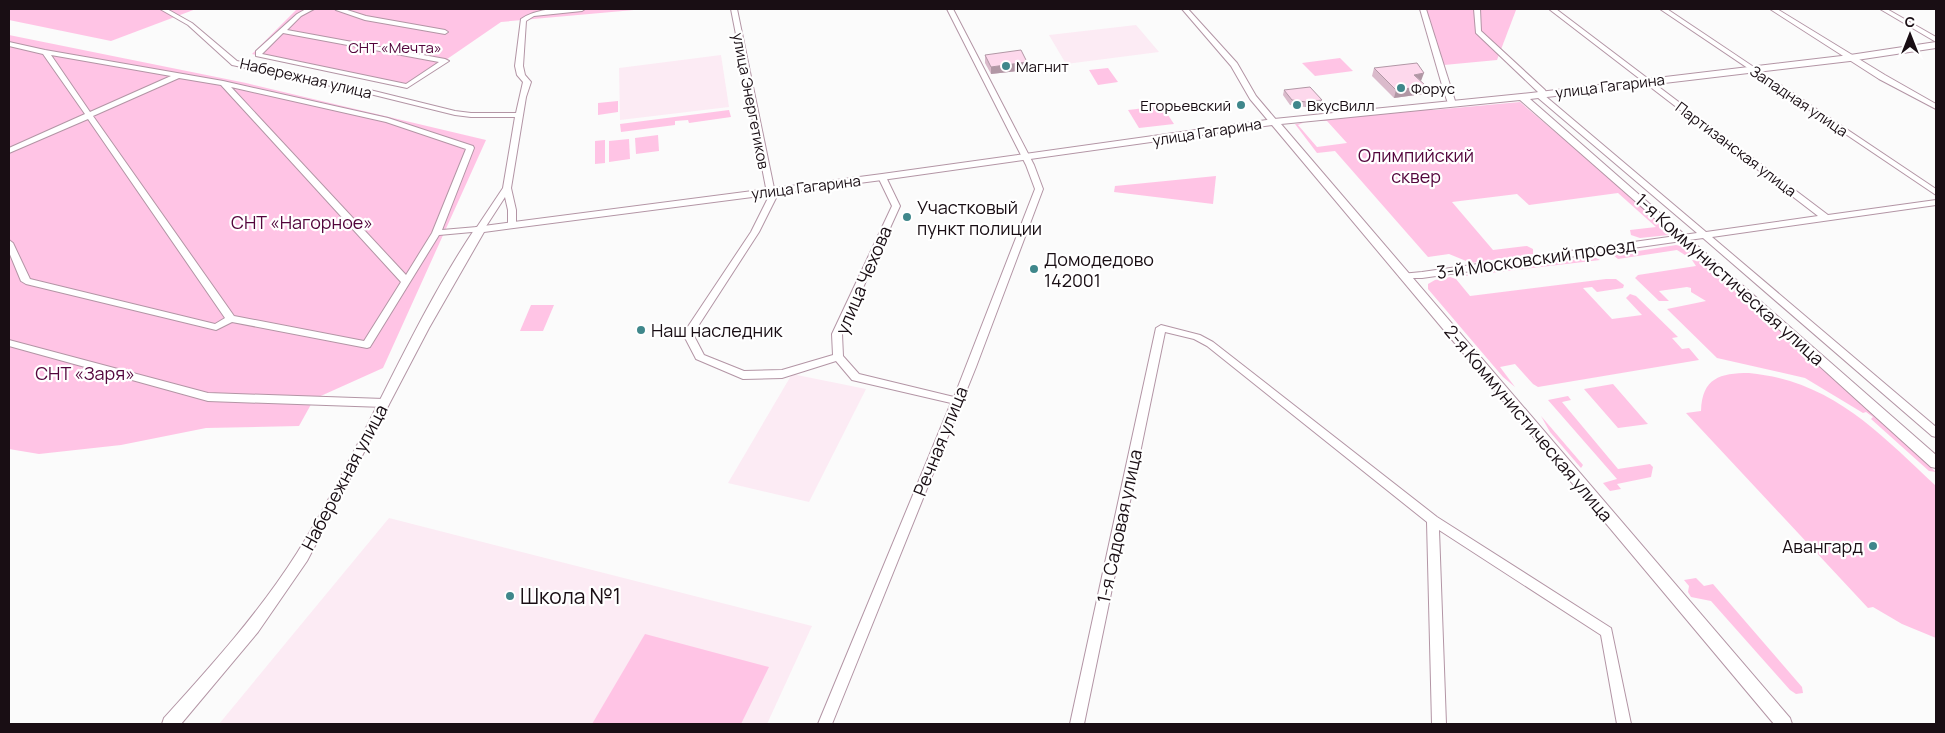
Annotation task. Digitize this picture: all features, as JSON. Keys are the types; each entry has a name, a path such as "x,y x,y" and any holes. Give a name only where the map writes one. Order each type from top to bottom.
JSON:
{"street":[{"name":"Набережная улица","path":"163,9 182,19 235,63 391,97 463,115 520,115 507,188 512,210 512,225"},
{"path":"311,9 299,12 282,31 258,52 258,55 407,86"},
{"path":"338,9 365,18 445,32"},
{"path":"520,115 527,82 521,76 519,66 523,20 532,14 582,9"},
{"name":"улица Энергетиков","path":"734,9 771,192"},
{"name":"Речная улица","path":"826,724 957,401 1039,189 1026,157 950,9"},
{"path":"1185,9 1234,65 1253,96 1274,122"},
{"path":"1423,9 1432,32 1440,73 1452,104"},
{"path":"1477,9 1478,32 1542,92 1540,94 1936,433"},
{"name":"Партизанская улица","path":"1552,9 1824,217"},
{"name":"Западная улица","path":"1663,9 1936,193"},
{"path":"1773,9 1850,58 1936,107"},
{"path":"1883,9 1936,40"},
{"path":"282,31 445,61 391,97"},
{"path":"9,44 44,52 223,83 388,120 470,148 436,233 367,345 231,319 216,327 26,281 9,242"},
{"name":"улица Гагарина","path":"480,229 771,192 1274,122 1522,97 1850,58 1936,45"},
{"path":"44,52 231,319"},
{"path":"9,151 180,75"},
{"path":"223,83 406,281"},
{"name":"1-я Коммунистическая улица","path":"1522,97 1683,237 1936,463"},
{"name":"2-я Коммунистическая улица","path":"1274,122 1784,724"},
{"name":"улица Чехова","path":"838,357 837,334 896,206 882,177"},
{"name":"Набережная улица","path":"170,724 242,642 288,579 332,502 443,290 490,211 507,188"},
{"path":"771,192 772,198 755,232 688,334 700,358 743,375 782,374 838,357 856,378 957,401"},
{"path":"1934,202 1936,210"},
{"name":"3-й Московский проезд","path":"1404,276 1934,202"},
{"path":"490,211 502,208 512,210"},
{"path":"436,233 480,229"},
{"name":"1-я Садовая улица","path":"1077,724 1161,328 1197,337 1210,344 1433,520"},
{"path":"9,343 208,397 384,403"},
{"path":"1433,520 1607,632 1624,724"},
{"path":"1433,520 1439,724"}],"shaded area":[{"path":"1136,25 1159,52 1066,64 1049,35"},
{"path":"721,55 729,107 620,120 619,68"},
{"path":"792,374 866,389 809,502 728,483"},
{"name":"Школа №1","path":"389,518 812,626 767,724 219,724"}],"green space":[{"path":"9,9 196,9 111,41 9,20"},
{"name":"СНТ «Мечта»","path":"297,9 645,9 501,22 405,88 252,54"},
{"path":"1426,9 1516,10 1497,60 1444,65"},
{"name":"СНТ «Нагорное»","path":"9,35 246,83 486,140 383,368 314,399 299,426 206,428 121,445 39,454 9,449"},
{"path":"1340,58 1353,71 1315,76 1302,63"},
{"path":"1108,68 1118,82 1098,85 1089,70"},
{"path":"618,101 618,112 598,115 598,103"},
{"name":"Олимпийский сквер","path":"1520,102 1664,224 1669,230 1669,235 1640,238 1631,235 1630,230 1656,227 1618,193 1529,205 1517,194 1452,202 1493,250 1527,246 1533,249 1533,254 1471,263 1449,254 1428,257 1335,151 1317,153 1295,124 1303,123 1298,125 1317,147 1347,143 1327,121 1317,121 1430,106 1433,110"},
{"path":"1162,106 1174,124 1139,128 1128,110"},
{"path":"729,110 731,117 689,123 688,120 675,121 675,125 621,132 620,124"},
{"path":"658,135 659,151 636,154 635,138"},
{"path":"629,139 630,159 609,162 609,141"},
{"path":"605,140 605,163 595,164 595,141"},
{"path":"1216,176 1213,204 1114,192 1115,186"},
{"path":"1676,245 1686,247 1692,251 1691,254 1685,255 1677,250 1618,259 1613,255"},
{"path":"1594,257 1600,260 1464,276 1465,275"},
{"path":"1692,260 1704,262 1936,472 1929,471 1871,419 1873,417 1866,412 1863,413 1805,378 1717,358 1667,309 1706,301 1691,292 1691,288 1687,287 1659,291 1669,301 1659,301 1635,278 1638,275 1696,266"},
{"path":"1450,277 1456,279 1470,296 1616,279 1624,285 1623,288 1597,292 1592,287 1583,288 1612,319 1642,315 1626,298 1630,294 1636,296 1678,337 1672,338 1682,349 1689,348 1699,360 1538,387 1515,364 1500,367 1515,387 1503,377 1428,289 1428,284 1435,280"},
{"path":"531,305 554,305 543,331 520,331"},
{"name":"Авангард","path":"1749,373 1779,378 1830,398 1874,429 1936,486 1936,638 1902,624 1873,607 1868,608 1686,413 1701,411 1705,391 1714,380 1729,374"},
{"path":"1613,384 1648,424 1618,428 1584,389"},
{"path":"1568,396 1571,400 1562,402 1618,469 1650,464 1653,467 1651,477 1617,484 1621,489 1610,491 1603,483 1617,479 1548,400"},
{"path":"1541,416 1583,465 1581,468 1550,432"},
{"path":"1696,578 1704,586 1713,584 1802,687 1803,693 1796,694 1790,690 1711,601 1691,597 1688,592 1689,586 1684,580"},
{"path":"645,634 769,667 741,724 592,724"}],"building":[{"path":"1021,50 1027,62 991,67 985,55"},
{"path":"1417,63 1424,73 1414,75 1426,86 1396,90 1374,68"},
{"path":"1310,87 1322,100 1306,102 1292,100 1284,90"}],"place":[{"name":"Магнит","path":"1006,66"},
{"name":"Форус","path":"1401,88"},
{"name":"Егорьевский","path":"1241,105"},
{"name":"ВкусВилл","path":"1297,105"},
{"name":"Участковый пункт полиции","path":"907,217"},
{"name":"Домодедово 142001","path":"1034,269"},
{"name":"Наш наследник","path":"641,330"},
{"name":"Авангард","path":"1873,546"},
{"name":"Школа №1","path":"510,596"}],"park label":[{"name":"СНТ «Заря»","path":"85,373"}]}
